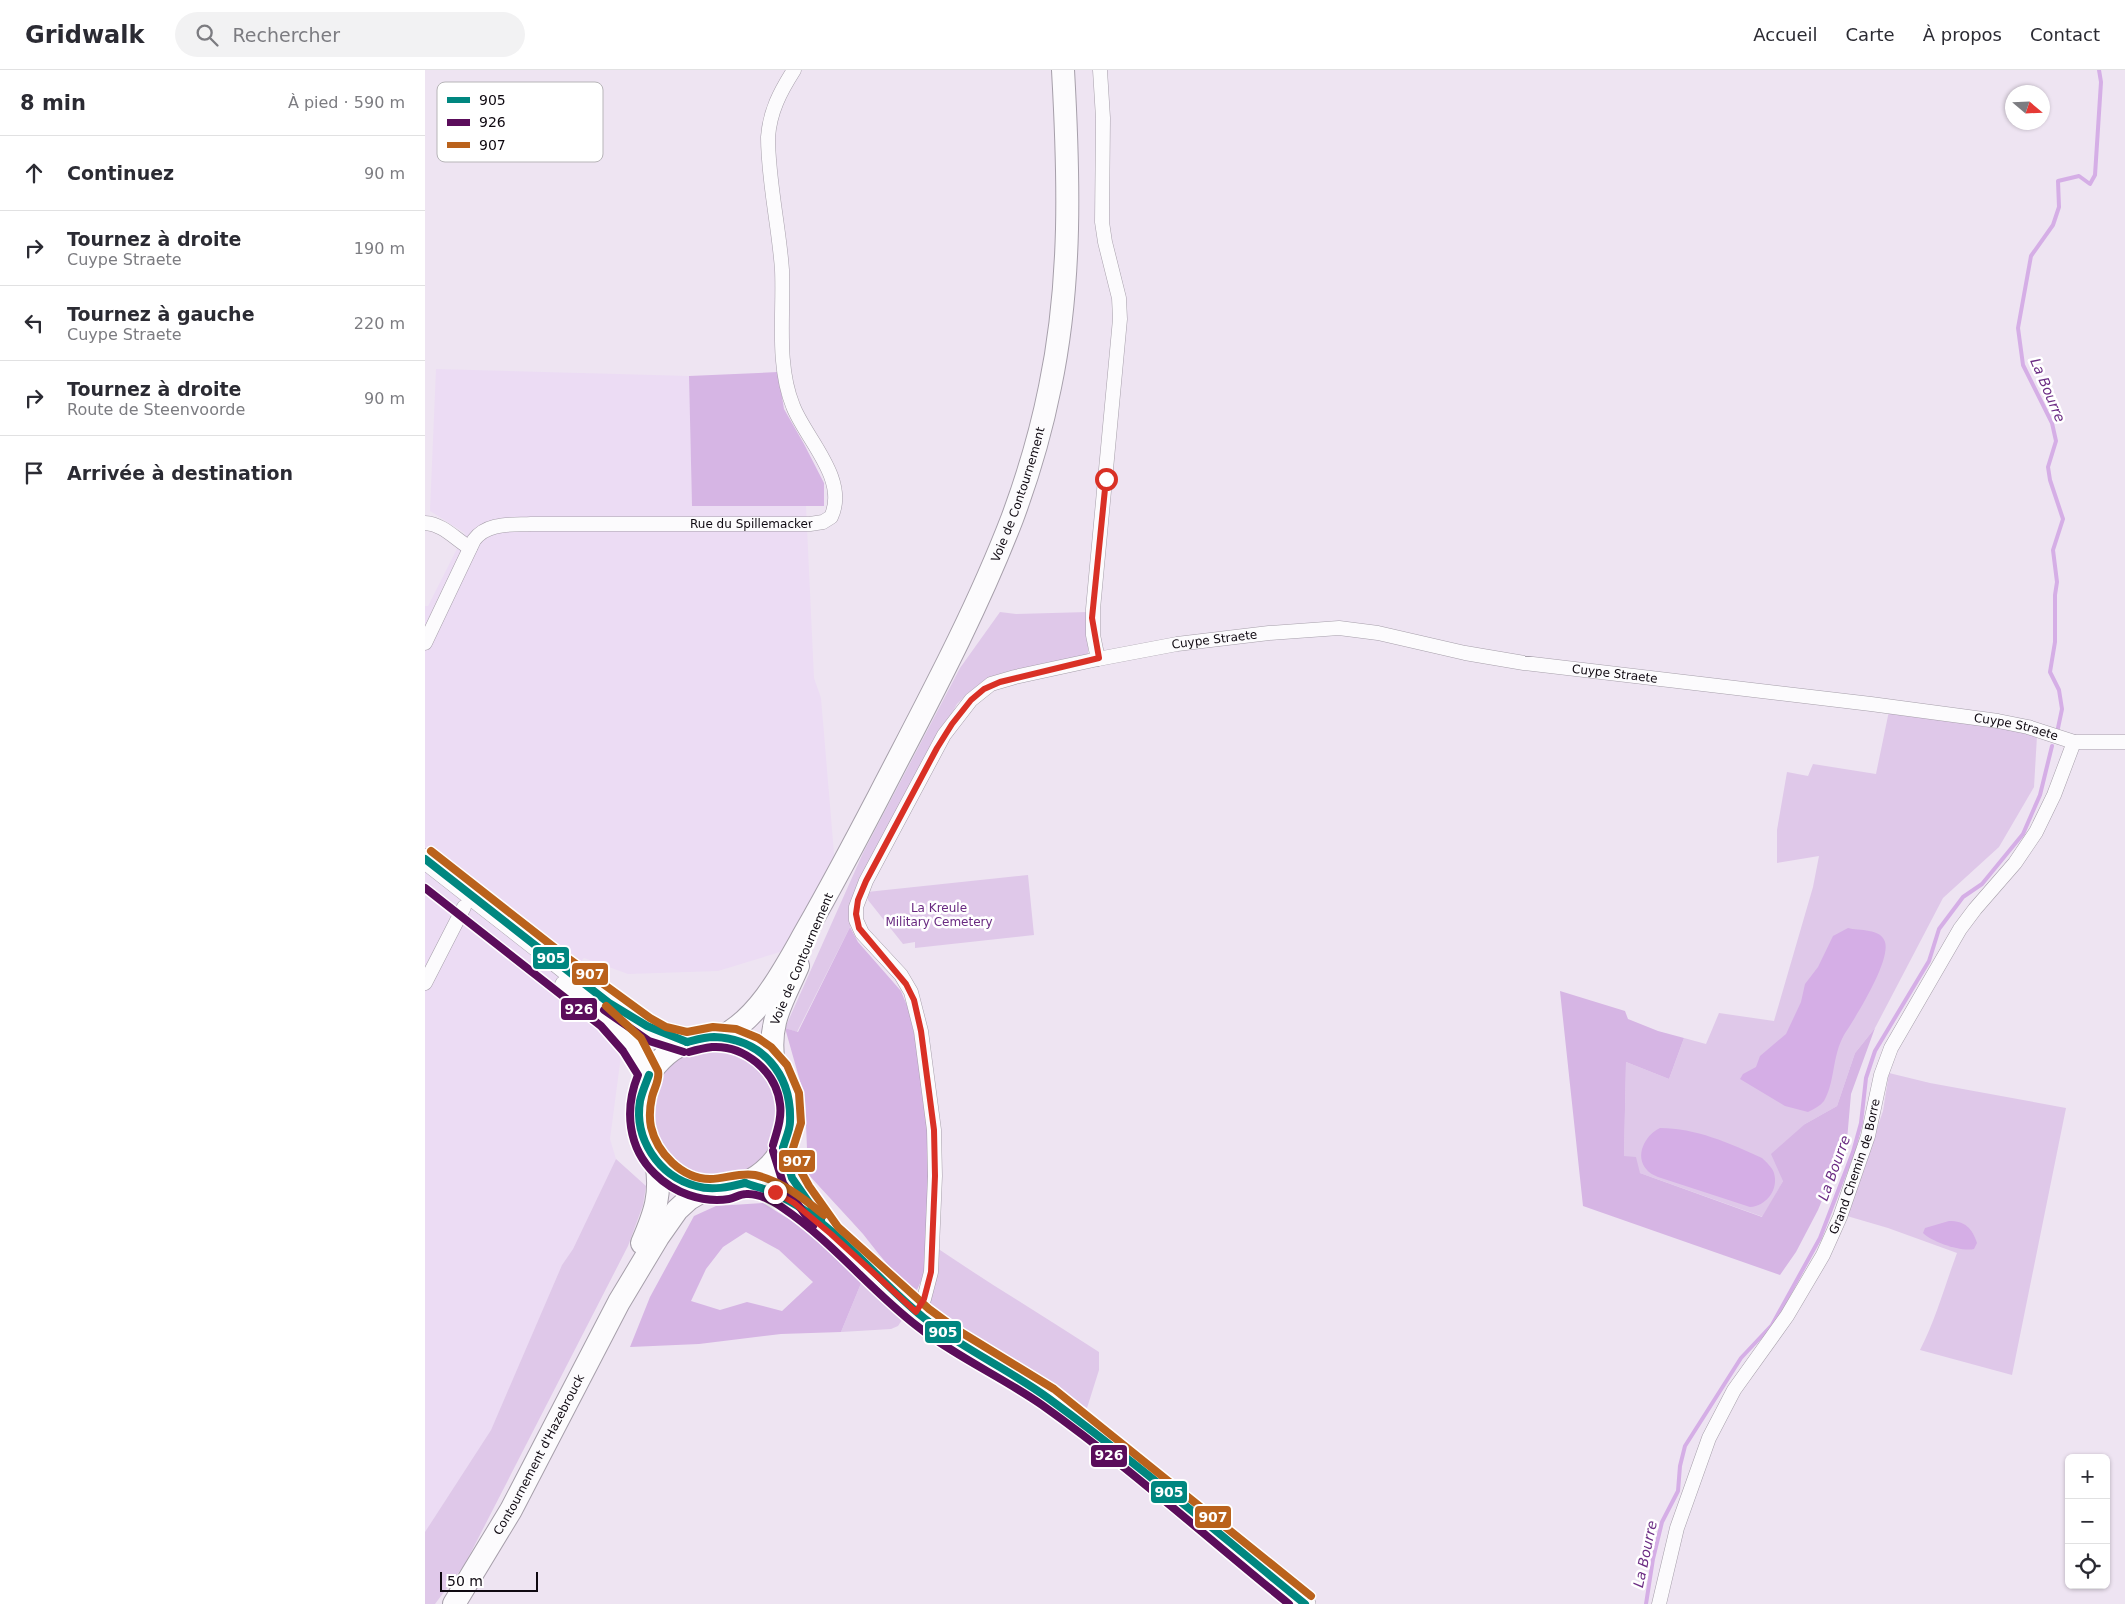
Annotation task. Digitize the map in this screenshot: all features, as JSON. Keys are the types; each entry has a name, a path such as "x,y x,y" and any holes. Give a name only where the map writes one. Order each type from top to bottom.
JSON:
{"highway":[{"name":"Voie de Contournement","path":"721,1037 742,1024 762,1000 785,966 833,884 923,711 983,588 1017,504 1039,436 1058,345 1065,273 1067,161 1063,70"},
{"name":"Voie de Contournement","path":"774,1065 771,1041 775,1018 833,884"},
{"path":"721,1037 747,1044 765,1055 774,1065 785,1082 791,1102 790,1129 783,1148 765,1172 745,1183 730,1188 706,1189 678,1180 656,1161 644,1139 639,1115 641,1098 649,1075 668,1053 687,1042 700,1038 721,1037"},
{"name":"Contournement d'Hazebrouck","path":"619,1302 656,1208 659,1186 656,1161"},
{"name":"Contournement d'Hazebrouck","path":"454,1604 511,1510 619,1302 677,1210 689,1199 706,1189"}],"main road":[{"path":"425,859 563,967 637,1022 663,1036 687,1042"},
{"path":"425,875 620,1030 638,1052 649,1075"},
{"path":"783,1148 796,1185 831,1234"},
{"path":"745,1183 768,1189 781,1195 831,1234 916,1312 953,1339 1048,1397 1305,1604"}],"street":[{"name":"Rue du Spillemacker","path":"425,643 476,537 482,532 495,527 508,525 810,524 823,522 831,517 835,504 830,474 821,452 803,427 792,405 784,365 781,270 768,137 770,118 776,102 794,70"},
{"path":"1099,658 1092,626 1093,609 1120,319 1119,298 1102,222 1103,118 1100,70"},
{"path":"425,523 441,528 470,548"},
{"name":"Cuype Straete","path":"916,1312 924,1299 931,1272 935,1176 934,1130 921,1031 914,1000 906,984 859,928 856,914 858,900 866,881 937,748 952,724 971,700 984,689 1000,682 1147,648 1229,637 1307,630 1349,629 1517,662 1999,721 2028,727 2074,742 2125,742"},
{"name":"Grand Chemin de Borre","path":"1659,1604 1677,1528 1709,1438 1734,1390 1787,1316 1823,1255 1842,1211 1868,1136 1881,1075 1891,1048 1960,929 2015,863 2037,832 2054,795 2074,742"},
{"path":"425,983 464,907"}],"shaded area":[{"path":"436,369 689,376 692,506 806,506 814,678 821,698 835,865 790,949 718,971 628,974 584,958 550,991 622,1048 610,1139 616,1159 573,1249 562,1265 491,1430 425,1532 425,606 428,606 465,533 430,511"},
{"path":"778,372 784,409 824,483 824,506 692,506 689,376"},
{"path":"850,927 858,942 901,991 910,1013 916,1044 930,1141 927,1258 917,1290 894,1272 863,1234 808,1174 805,1099 785,1028 798,1032"},
{"path":"1848,928 1879,934 1885,942 1883,962 1871,989 1840,1043 1828,1094 1824,1101 1808,1112 1785,1106 1740,1079 1743,1074 1756,1067 1760,1056 1786,1034 1801,1002 1805,984 1818,967 1833,936"},
{"path":"1560,991 1625,1011 1628,1019 1658,1031 1684,1038 1669,1079 1626,1062 1624,1156 1636,1157 1640,1173 1762,1217 1783,1181 1771,1154 1805,1124 1837,1106 1855,1053 1875,1028 1851,1094 1847,1140 1818,1210 1796,1252 1780,1275 1583,1206"},
{"path":"1660,1128 1699,1134 1725,1142 1762,1158 1774,1173 1775,1185 1773,1191 1761,1204 1750,1207 1650,1173 1643,1164 1641,1152 1646,1141"},
{"path":"763,1203 808,1231 862,1281 841,1332 781,1334 699,1344 630,1347 650,1297 694,1216 716,1206","holes":["746,1232 779,1250 813,1282 782,1311 747,1302 720,1310 691,1301 706,1269 723,1247"]},
{"path":"1949,1221 1959,1222 1970,1229 1977,1243 1974,1249 1968,1250 1947,1246 1923,1233 1925,1228"}],"green space":[{"path":"1000,612 1016,614 1088,612 1088,653 1085,657 985,681 968,693 957,704 857,887 852,901 850,927 797,1032 785,1028 863,853 960,668"},
{"path":"1889,711 2017,731 2037,736 2034,787 1999,847 1943,898 1875,1028 1855,1053 1837,1106 1805,1124 1783,1181 1763,1217 1640,1173 1624,1156 1626,1062 1669,1079 1684,1038 1706,1044 1719,1013 1774,1021 1813,887 1819,856 1777,863 1777,830 1787,772 1808,776 1813,764 1876,774"},
{"name":"La Kreule Military Cemetery","path":"1028,875 1034,935 915,948 915,942 903,944 868,900 867,892"},
{"path":"716,1046 742,1051 753,1057 763,1066 772,1076 778,1087 783,1113 778,1139 772,1150 763,1160 753,1169 742,1175 716,1180 690,1175 679,1169 669,1160 660,1150 654,1139 649,1113 654,1087 660,1076 669,1066 679,1057 690,1051"},
{"path":"1889,1073 1930,1083 2066,1108 2012,1375 1920,1350 1936,1314 1957,1253 1888,1228 1847,1216 1883,1111"},
{"path":"616,1159 646,1186 643,1205 628,1246 465,1564 435,1604 425,1604 425,1532 491,1430 562,1265 573,1249"},
{"path":"937,1248 1099,1352 1099,1370 1087,1408 972,1340 928,1309 933,1292"},
{"path":"862,1281 900,1312 902,1320 898,1326 891,1329 841,1332"}],"waterway":[{"name":"La Bourre","path":"2058,728 2062,709 2059,690 2050,672 2055,642 2055,595 2057,582 2053,550 2063,519 2050,480 2048,467 2056,441 2052,423 2023,365 2018,328 2031,256 2053,225 2059,207 2058,181 2079,176 2090,184 2095,175 2101,82 2099,70"},
{"name":"La Bourre","path":"1646,1604 1653,1559 1662,1522 1678,1491 1680,1466 1685,1446 1741,1358 1772,1325 1820,1238 1853,1152 1861,1123 1866,1078 1875,1051 1929,961 1939,929 1963,897 1982,884 2023,834 2040,795 2052,746"}],"transit line":[{"name":"907","path":"431,851 569,959 650,1018 666,1027 687,1032 713,1027 736,1029 758,1038 771,1047 787,1065 799,1093 801,1123 793,1148 799,1168 809,1186 838,1227 929,1309 959,1331 1054,1389 1311,1596"},
{"name":"905","path":"425,859 609,1003 647,1026 687,1042"},
{"name":"926","path":"425,888 601,1026 623,1051 638,1075 631,1102 630,1115 634,1140 646,1164 663,1181 680,1191 699,1198 719,1200 751,1194 766,1198 783,1208 801,1221 917,1326 947,1347 1027,1395 1074,1428 1289,1604"},
{"name":"907","path":"606,1006 641,1038 658,1071 658,1081 651,1104 650,1123 654,1137 672,1163 690,1175 700,1178 716,1179 749,1174 765,1178 792,1191 824,1215"},
{"name":"926","path":"604,1010 649,1041 684,1052"},
{"name":"905","path":"687,1042 711,1037 731,1039 746,1044 760,1052 771,1062 786,1089 789,1105 790,1125 783,1148"},
{"name":"926","path":"689,1052 712,1047 724,1048 736,1050 757,1062 772,1081 780,1104 780,1119 773,1145"},
{"name":"905","path":"649,1075 640,1101 639,1115 645,1142 651,1154 670,1174 696,1186 721,1188 745,1183"},
{"name":"905","path":"783,1148 792,1178 821,1220"},
{"name":"926","path":"773,1151 783,1183 813,1226"},
{"name":"905","path":"745,1183 770,1191 813,1216 833,1232 924,1318 954,1340 1048,1398 1146,1474 1305,1604"}],"route":[{"path":"775,1192 794,1203 831,1234 916,1312 924,1299 931,1272 935,1176 934,1130 921,1031 917,1008 911,992 901,976 862,933 856,920 856,908 866,881 937,748 965,706 991,684 1099,658 1093,635 1092,618 1106,479"}]}
